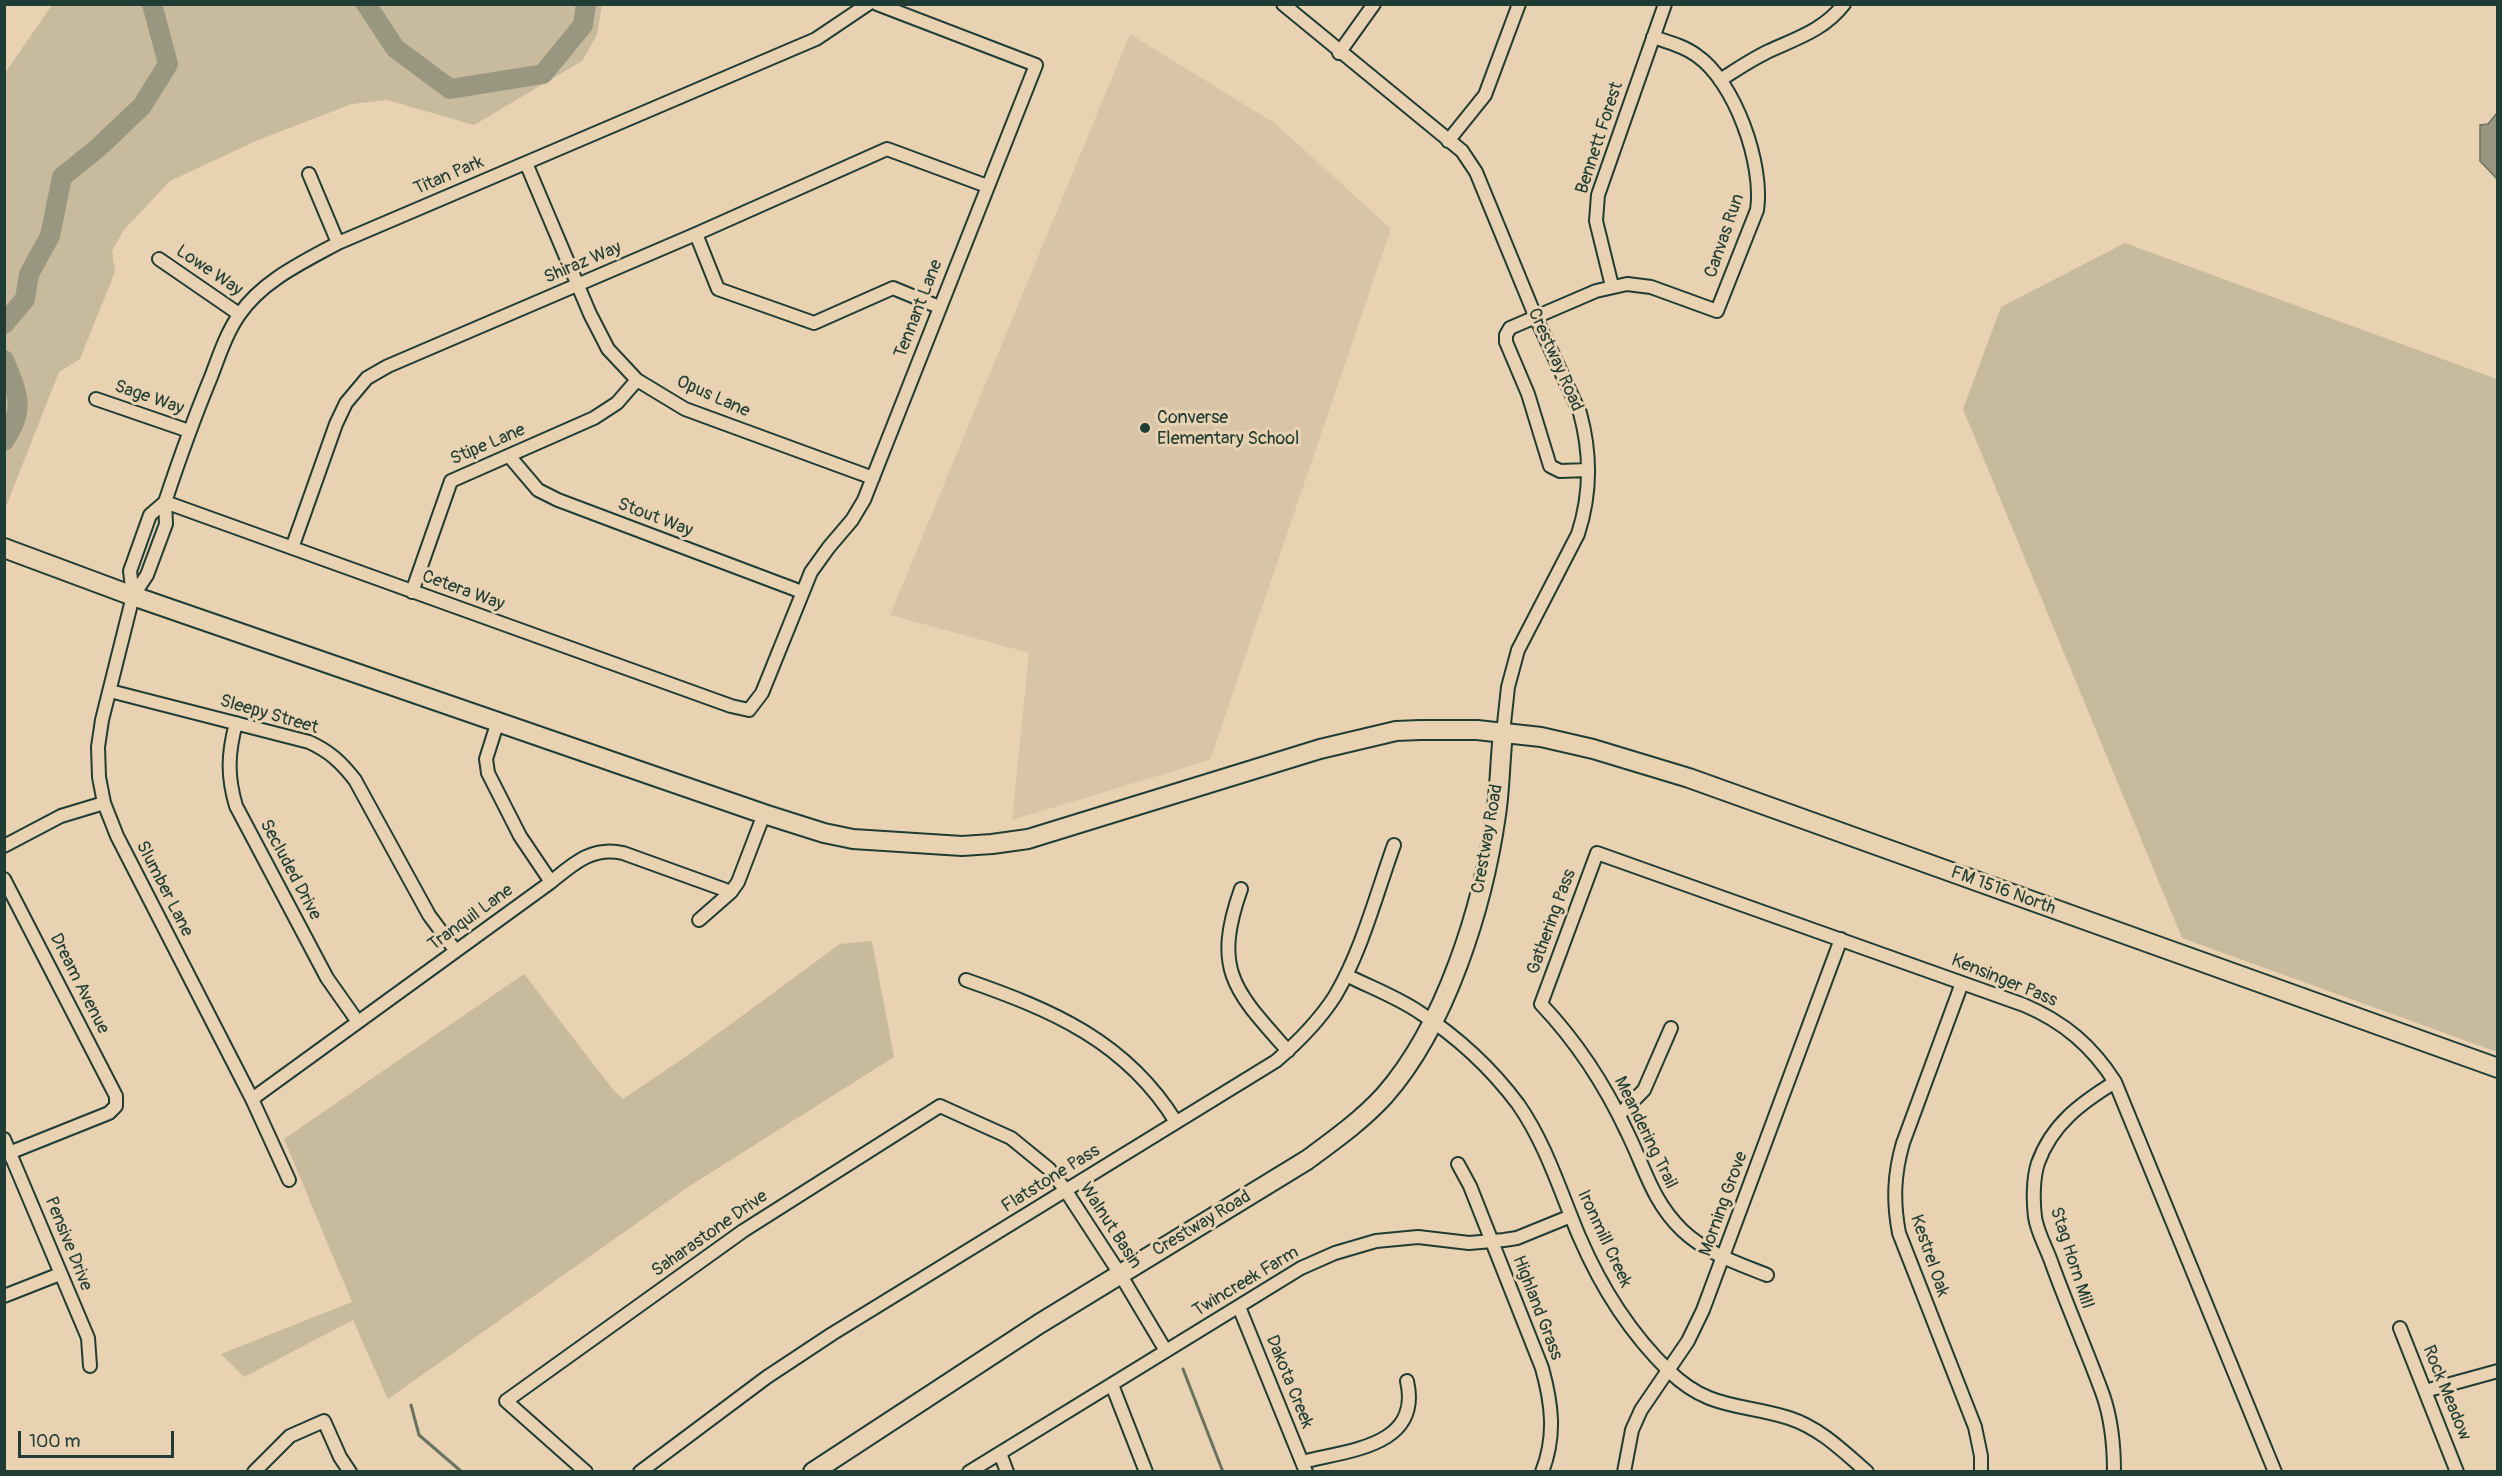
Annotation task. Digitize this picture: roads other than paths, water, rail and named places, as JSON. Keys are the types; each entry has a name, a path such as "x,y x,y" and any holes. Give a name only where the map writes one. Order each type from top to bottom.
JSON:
{"main road":[{"name":"FM 1516 North","path":"4,548 133,596 764,814 824,833 853,839 962,846 1028,839 1359,738 1396,731 1503,733 1568,743 1689,778 2498,1068"},
{"name":"Crestway Road","path":"813,1472 1120,1274 1307,1160 1341,1135 1384,1095 1407,1066 1433,1023 1455,969 1484,879 1496,814 1503,733"}],"street":[{"name":"Crestway Road","path":"1283,4 1339,53 1462,152 1476,172 1536,318 1575,399 1584,429 1588,470 1586,500 1578,534 1523,637 1512,666 1503,733"},
{"path":"1339,53 1374,4"},
{"path":"1448,141 1485,95 1519,4"},
{"name":"Bennett Forest","path":"1612,286 1596,221 1598,195 1665,4"},
{"path":"1720,80 1758,57 1817,30 1834,17 1844,4"},
{"name":"Titan Park","path":"165,502 189,431 225,342 239,314 268,285 290,269 338,243 816,39 868,5"},
{"name":"Tennant Lane","path":"749,710 762,693 801,592 820,559 852,520 873,478 1036,65 868,5"},
{"name":"Canvas Run","path":"1612,286 1627,284 1651,287 1717,311 1757,210 1759,196 1757,170 1752,148 1732,101 1720,80 1696,55 1653,37"},
{"name":"Shiraz Way","path":"292,548 336,424 346,403 367,378 388,366 887,149 987,186"},
{"name":"Opus Lane","path":"526,163 576,285 608,348 637,380 686,409 873,478"},
{"path":"309,174 338,243"},
{"path":"696,234 718,289 814,323 893,288 939,307"},
{"name":"Lowe Way","path":"159,259 239,314"},
{"path":"1588,470 1560,471 1550,466 1528,394 1506,342 1506,335 1510,328 1520,322 1536,318 1612,286"},
{"name":"Stipe Lane","path":"412,592 451,481 510,457 608,410 637,380"},
{"name":"Sage Way","path":"96,399 189,431"},
{"name":"Stout Way","path":"510,457 538,490 558,500 801,592"},
{"path":"133,596 147,575 166,524 165,502"},
{"path":"133,596 130,571 150,515 165,502"},
{"name":"Cetera Way","path":"165,502 731,706 749,710"},
{"name":"Slumber Lane","path":"133,596 98,747 99,777 104,803 117,836 252,1099 289,1180"},
{"name":"Sleepy Street","path":"110,691 309,742 327,750 341,761 355,780 429,915 455,950"},
{"path":"498,721 486,759 488,772 520,836 551,882"},
{"name":"Secluded Drive","path":"236,723 228,765 236,806 327,978 358,1022"},
{"path":"4,846 61,816 104,803"},
{"path":"699,920 731,892 745,867 764,814"},
{"name":"Flatstone Pass","path":"640,1472 767,1377 832,1334 1258,1072 1288,1051 1328,1006 1346,975 1394,845"},
{"name":"Tranquil Lane","path":"252,1099 551,882 579,859 597,851 612,850 731,892"},
{"name":"Kensinger Pass","path":"1597,853 1841,939 2052,1018 2093,1051 2115,1082 2275,1472"},
{"name":"Gathering Pass","path":"1541,1004 1597,853"},
{"name":"Dream Avenue","path":"4,879 116,1096 116,1106 109,1113 8,1153"},
{"path":"1241,889 1231,918 1228,938 1233,977 1246,1003 1288,1051"},
{"name":"Morning Grove","path":"1624,1472 1628,1447 1638,1416 1696,1326 1841,939"},
{"name":"Ironmill Creek","path":"1346,975 1405,1004 1469,1050 1518,1105 1546,1156 1606,1290 1642,1341 1669,1371 1699,1394 1720,1404 1789,1418 1812,1428 1828,1438 1867,1472"},
{"path":"966,980 1030,1002 1090,1035 1134,1071 1169,1110 1176,1122"},
{"name":"Kestrel Oak","path":"1962,983 1903,1143 1897,1164 1894,1207 1899,1233 1975,1427 1980,1448 1981,1472"},
{"name":"Meandering Trail","path":"1541,1004 1575,1043 1609,1096 1652,1191 1663,1209 1689,1236 1723,1258 1767,1275"},
{"path":"1619,1115 1644,1090 1671,1028"},
{"name":"Stag Horn Mill","path":"2114,1472 2114,1451 2104,1398 2081,1344 2035,1218 2035,1188 2038,1164 2050,1138 2067,1116 2085,1100 2115,1082"},
{"name":"Walnut Basin","path":"940,1106 997,1131 1019,1144 1049,1169 1120,1274 1166,1351"},
{"name":"Saharastone Drive","path":"586,1472 506,1401 743,1231 940,1106"},
{"name":"Pensive Drive","path":"4,1139 88,1338 90,1366"},
{"name":"Highland Grass","path":"1458,1164 1470,1186 1542,1368 1549,1395 1551,1439 1549,1454 1542,1472"},
{"name":"Twincreek Farm","path":"969,1472 1301,1268 1360,1244 1418,1237 1469,1243 1492,1242 1517,1238 1571,1216"},
{"path":"4,1296 60,1274"},
{"name":"Dakota Creek","path":"1239,1307 1304,1467"},
{"name":"Rock Meadow","path":"2400,1328 2457,1472"},
{"path":"2425,1391 2498,1371"},
{"path":"1304,1467 1389,1438 1397,1431 1407,1414 1410,1394 1407,1381"},
{"path":"1112,1385 1146,1472"},
{"path":"254,1472 290,1436 324,1421 340,1457 350,1472"},
{"path":"1000,1453 1007,1472"}],"waterway":[{"path":"4,324 25,299 29,274 50,236 62,177 99,147 142,106 168,64 152,4"},
{"path":"366,4 395,48 450,89 543,74 583,25 586,4"},
{"path":"4,360 18,401 15,420 4,441"},
{"path":"1183,1369 1223,1472"},
{"path":"411,1405 419,1435 462,1472"}],"place":[{"name":"Converse Elementary School","path":"1145,428"}]}
